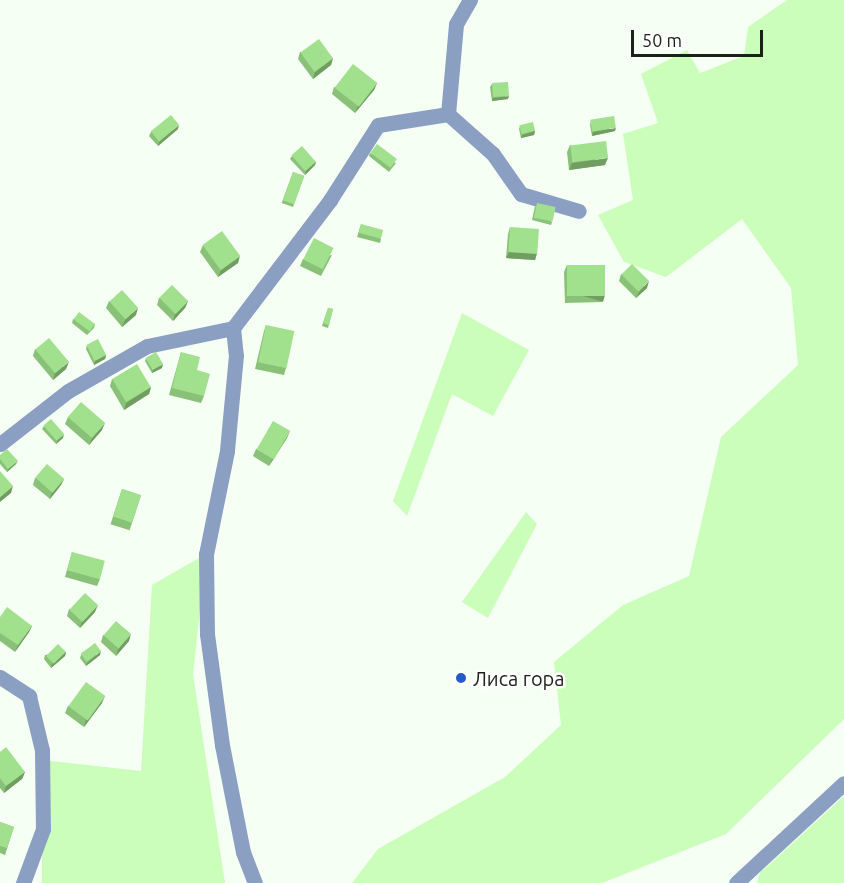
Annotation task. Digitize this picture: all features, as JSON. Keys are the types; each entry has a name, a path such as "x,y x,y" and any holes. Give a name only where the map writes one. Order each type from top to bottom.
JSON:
{"street":[{"path":"448,114 456,24 470,0"},
{"path":"448,114 493,154 521,194 579,211"},
{"path":"0,444 68,391 147,346 233,328 330,200 378,125 448,114"},
{"path":"233,328 236,355 227,451 206,554 207,634 224,755 243,852 255,883"},
{"path":"0,677 29,696 42,750 43,829 23,883"},
{"path":"736,883 844,783"}],"green space":[{"path":"787,0 844,0 844,719 726,834 602,883 352,883 378,849 505,777 561,725 554,662 623,605 689,576 721,437 798,365 791,288 742,219 666,277 624,262 598,215 633,200 623,134 658,123 641,74 687,50 700,73 744,56 748,27"},
{"path":"462,313 529,350 493,416 452,394 407,516 393,501"},
{"path":"526,512 537,524 488,618 462,602"},
{"path":"206,554 193,674 225,883 42,883 42,760 141,771 152,585"},
{"path":"844,796 844,883 757,883 760,873"}],"building":[{"path":"319,39 333,58 314,72 300,53"},
{"path":"353,64 377,83 359,107 335,88"},
{"path":"508,82 509,96 493,97 492,83"},
{"path":"171,115 179,125 159,141 151,131"},
{"path":"614,116 616,128 592,132 590,120"},
{"path":"533,122 535,131 521,134 519,125"},
{"path":"606,141 608,158 572,162 570,145"},
{"path":"377,144 397,159 390,168 370,153"},
{"path":"302,146 316,162 305,171 291,155"},
{"path":"293,172 304,176 294,204 283,200"},
{"path":"537,203 556,207 552,222 534,218"},
{"path":"361,224 383,230 381,239 359,233"},
{"path":"510,227 539,229 537,254 508,252"},
{"path":"222,231 240,256 221,270 203,245"},
{"path":"314,238 334,248 323,269 303,259"},
{"path":"632,264 649,281 638,292 621,275"},
{"path":"567,265 605,265 605,296 567,296"},
{"path":"172,285 188,301 176,314 159,298"},
{"path":"122,290 138,308 125,319 109,301"},
{"path":"328,308 333,309 329,325 323,323"},
{"path":"79,312 95,324 90,331 74,319"},
{"path":"266,325 294,331 286,368 258,362"},
{"path":"49,338 69,362 55,373 35,350"},
{"path":"98,339 106,355 95,361 86,345"},
{"path":"156,352 163,364 153,370 146,358"},
{"path":"181,352 200,357 197,370 210,374 204,396 172,388"},
{"path":"137,364 151,387 126,402 112,379"},
{"path":"81,402 105,423 92,438 68,417"},
{"path":"51,419 64,434 57,441 43,426"},
{"path":"273,421 290,431 274,460 256,450"},
{"path":"7,449 18,461 8,469 0,459 0,455"},
{"path":"47,464 64,479 53,493 35,478"},
{"path":"0,471 13,486 0,497"},
{"path":"122,489 141,495 132,523 113,517"},
{"path":"72,552 105,561 100,579 67,570"},
{"path":"85,593 98,605 82,622 69,610"},
{"path":"7,607 32,626 18,645 0,633 0,617"},
{"path":"116,621 131,634 119,648 104,635"},
{"path":"95,643 101,651 87,662 81,654"},
{"path":"58,644 66,652 54,664 46,656"},
{"path":"86,682 105,696 88,720 68,706"},
{"path":"6,747 25,772 6,786 0,778 0,752"},
{"path":"0,822 14,827 7,848 0,846"}],"place":[{"name":"Лиса гора","path":"461,678"}]}
